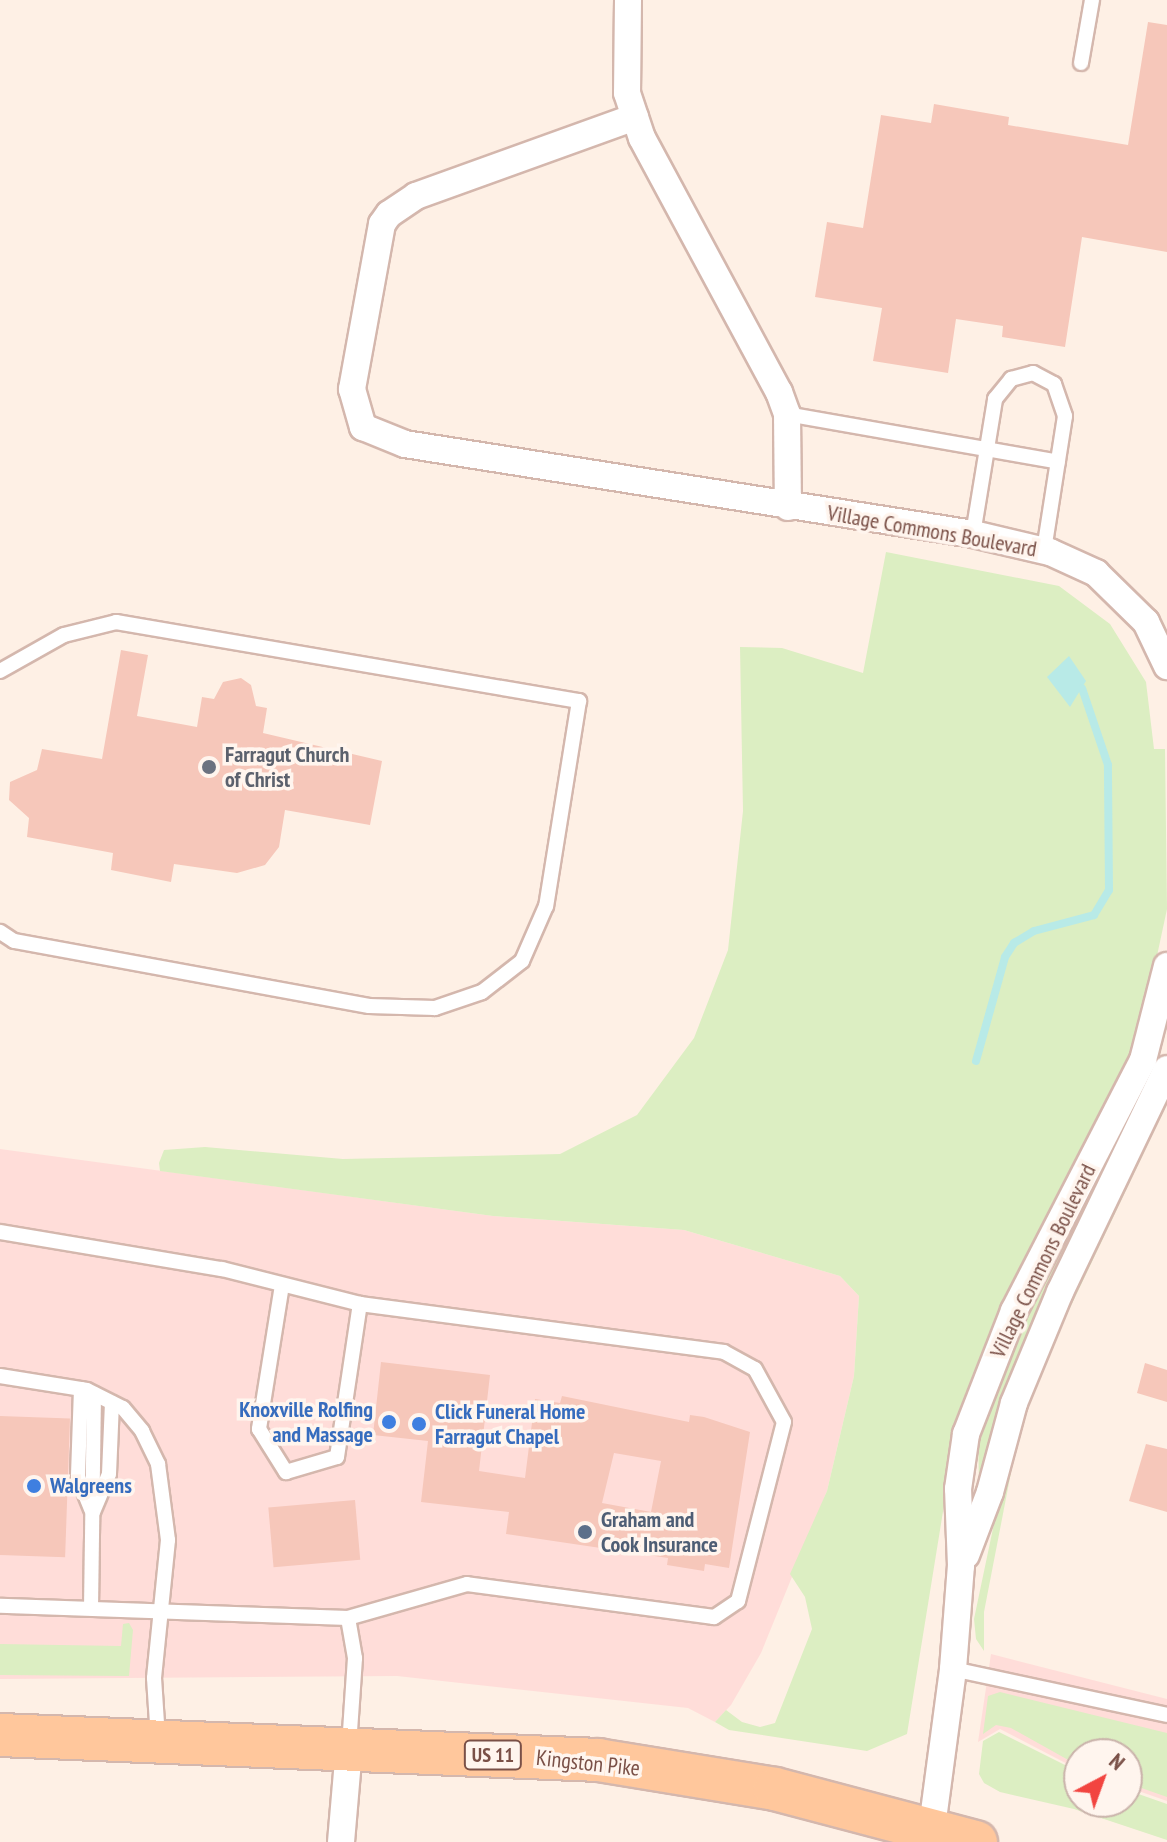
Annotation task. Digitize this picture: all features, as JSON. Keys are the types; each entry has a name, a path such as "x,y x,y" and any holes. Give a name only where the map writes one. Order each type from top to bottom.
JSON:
{"main road":[{"name":"Kingston Pike","path":"0,1735 158,1739 598,1760 775,1789 931,1836 976,1842"}],"street":[{"path":"628,0 624,54 627,93 635,117 787,414 788,507"},
{"name":"Village Commons Boulevard","path":"635,117 416,196 389,214 382,224 352,389 357,416 376,435 405,444 973,534 1044,550 1096,573 1146,622 1167,666"},
{"name":"Village Commons Boulevard","path":"931,1836 953,1669 961,1566 958,1489 966,1434 1014,1311 1143,1060 1167,966"},
{"name":"Village Commons Boulevard","path":"961,1566 990,1492 1014,1403 1104,1200 1167,1069"},
{"path":"1077,1187 1104,1200"},
{"path":"341,1842 349,1748"}],"lane":[{"path":"1081,63 1092,0"},
{"path":"973,534 985,449 1000,388 1021,374 1033,373 1054,384 1062,397 1065,416 1044,550"},
{"path":"787,414 1058,462"},
{"path":"0,932 14,941 369,1006 435,1008 482,992 522,961 546,906 579,701 116,622 64,635 1,669"},
{"path":"0,1232 222,1269 360,1304 724,1352 755,1369 784,1422 738,1601 714,1617 467,1584 348,1618 158,1614 91,1608 0,1606"},
{"path":"282,1285 259,1429 286,1472 337,1457 360,1304"},
{"path":"0,1376 87,1392 112,1403 142,1431 158,1464 168,1540 158,1614 158,1739"},
{"path":"87,1392 78,1477 92,1513 91,1608"},
{"path":"92,1513 109,1474 112,1403"},
{"path":"348,1618 355,1658 349,1748"},
{"path":"953,1669 1167,1715"}],"shaded area":[{"path":"0,1149 493,1216 684,1230 840,1276 859,1296 854,1376 827,1491 761,1653 731,1705 715,1722 688,1708 397,1676 0,1679"},
{"path":"991,1654 1167,1699 1167,1801 1143,1793 1143,1738 1063,1738 1063,1762 1000,1729 978,1742"}],"green space":[{"path":"886,552 1059,586 1110,624 1146,682 1154,749 1165,749 1167,909 1142,1026 957,1425 907,1734 867,1751 729,1730 715,1722 726,1710 742,1722 760,1727 775,1723 812,1629 805,1597 790,1574 827,1491 854,1376 859,1296 840,1276 684,1230 493,1216 160,1171 159,1163 164,1150 205,1147 343,1159 560,1154 637,1115 694,1038 728,950 743,811 740,647 782,648 863,673"},
{"path":"1167,1086 1167,1104 1049,1352 1020,1426 984,1612 984,1651 976,1639 974,1619 1017,1414"},
{"path":"1076,1217 1080,1226 1012,1371 979,1483 978,1437 1001,1362"},
{"path":"129,1623 133,1630 129,1676 0,1675 0,1644 121,1646 123,1624"},
{"path":"1000,1692 1167,1733 1167,1797 1143,1789 1143,1738 1063,1738 1063,1757 1011,1728 996,1725 983,1734 988,1696"},
{"path":"999,1732 1063,1764 1063,1806 1000,1792 984,1783 979,1774 983,1741"},
{"path":"1143,1796 1167,1804 1167,1840 1101,1818 1143,1818"}],"water":[{"path":"1069,656 1086,681 1070,707 1047,677"}],"building":[{"path":"1148,22 1167,25 1167,252 1082,237 1065,347 1002,337 1003,326 956,319 948,373 873,361 882,308 815,297 827,222 863,228 881,115 931,123 934,104 1009,117 1008,125 1128,145"},
{"name":"Farragut Church of Christ","path":"121,650 148,655 137,716 197,727 202,697 214,699 223,682 241,678 251,685 256,706 267,708 263,733 382,761 370,825 285,810 279,847 265,865 237,873 174,864 171,882 111,870 113,853 27,837 29,818 9,800 10,782 37,770 42,749 102,759"},
{"path":"381,1362 490,1375 479,1471 525,1478 535,1399 560,1403 562,1396 689,1422 690,1415 704,1417 750,1432 729,1568 705,1564 704,1571 667,1565 668,1558 506,1534 509,1512 421,1502 428,1441 373,1435","holes":["614,1453 661,1461 651,1512 602,1503"]},
{"path":"1145,1363 1167,1370 1167,1402 1137,1393"},
{"name":"Walgreens","path":"0,1416 70,1418 65,1557 0,1555"},
{"path":"1146,1444 1167,1449 1167,1512 1129,1501"},
{"path":"355,1500 360,1560 274,1567 268,1508"}],"waterway":[{"path":"976,1061 1005,957 1014,943 1034,931 1094,915 1109,890 1108,765 1082,688"}],"place":[{"name":"Farragut Church of Christ","path":"209,767"},
{"name":"Knoxville Rolfing and Massage","path":"389,1422"},
{"name":"Click Funeral Home Farragut Chapel","path":"419,1424"},
{"name":"Walgreens","path":"34,1486"},
{"name":"Graham and Cook Insurance","path":"585,1532"}]}
